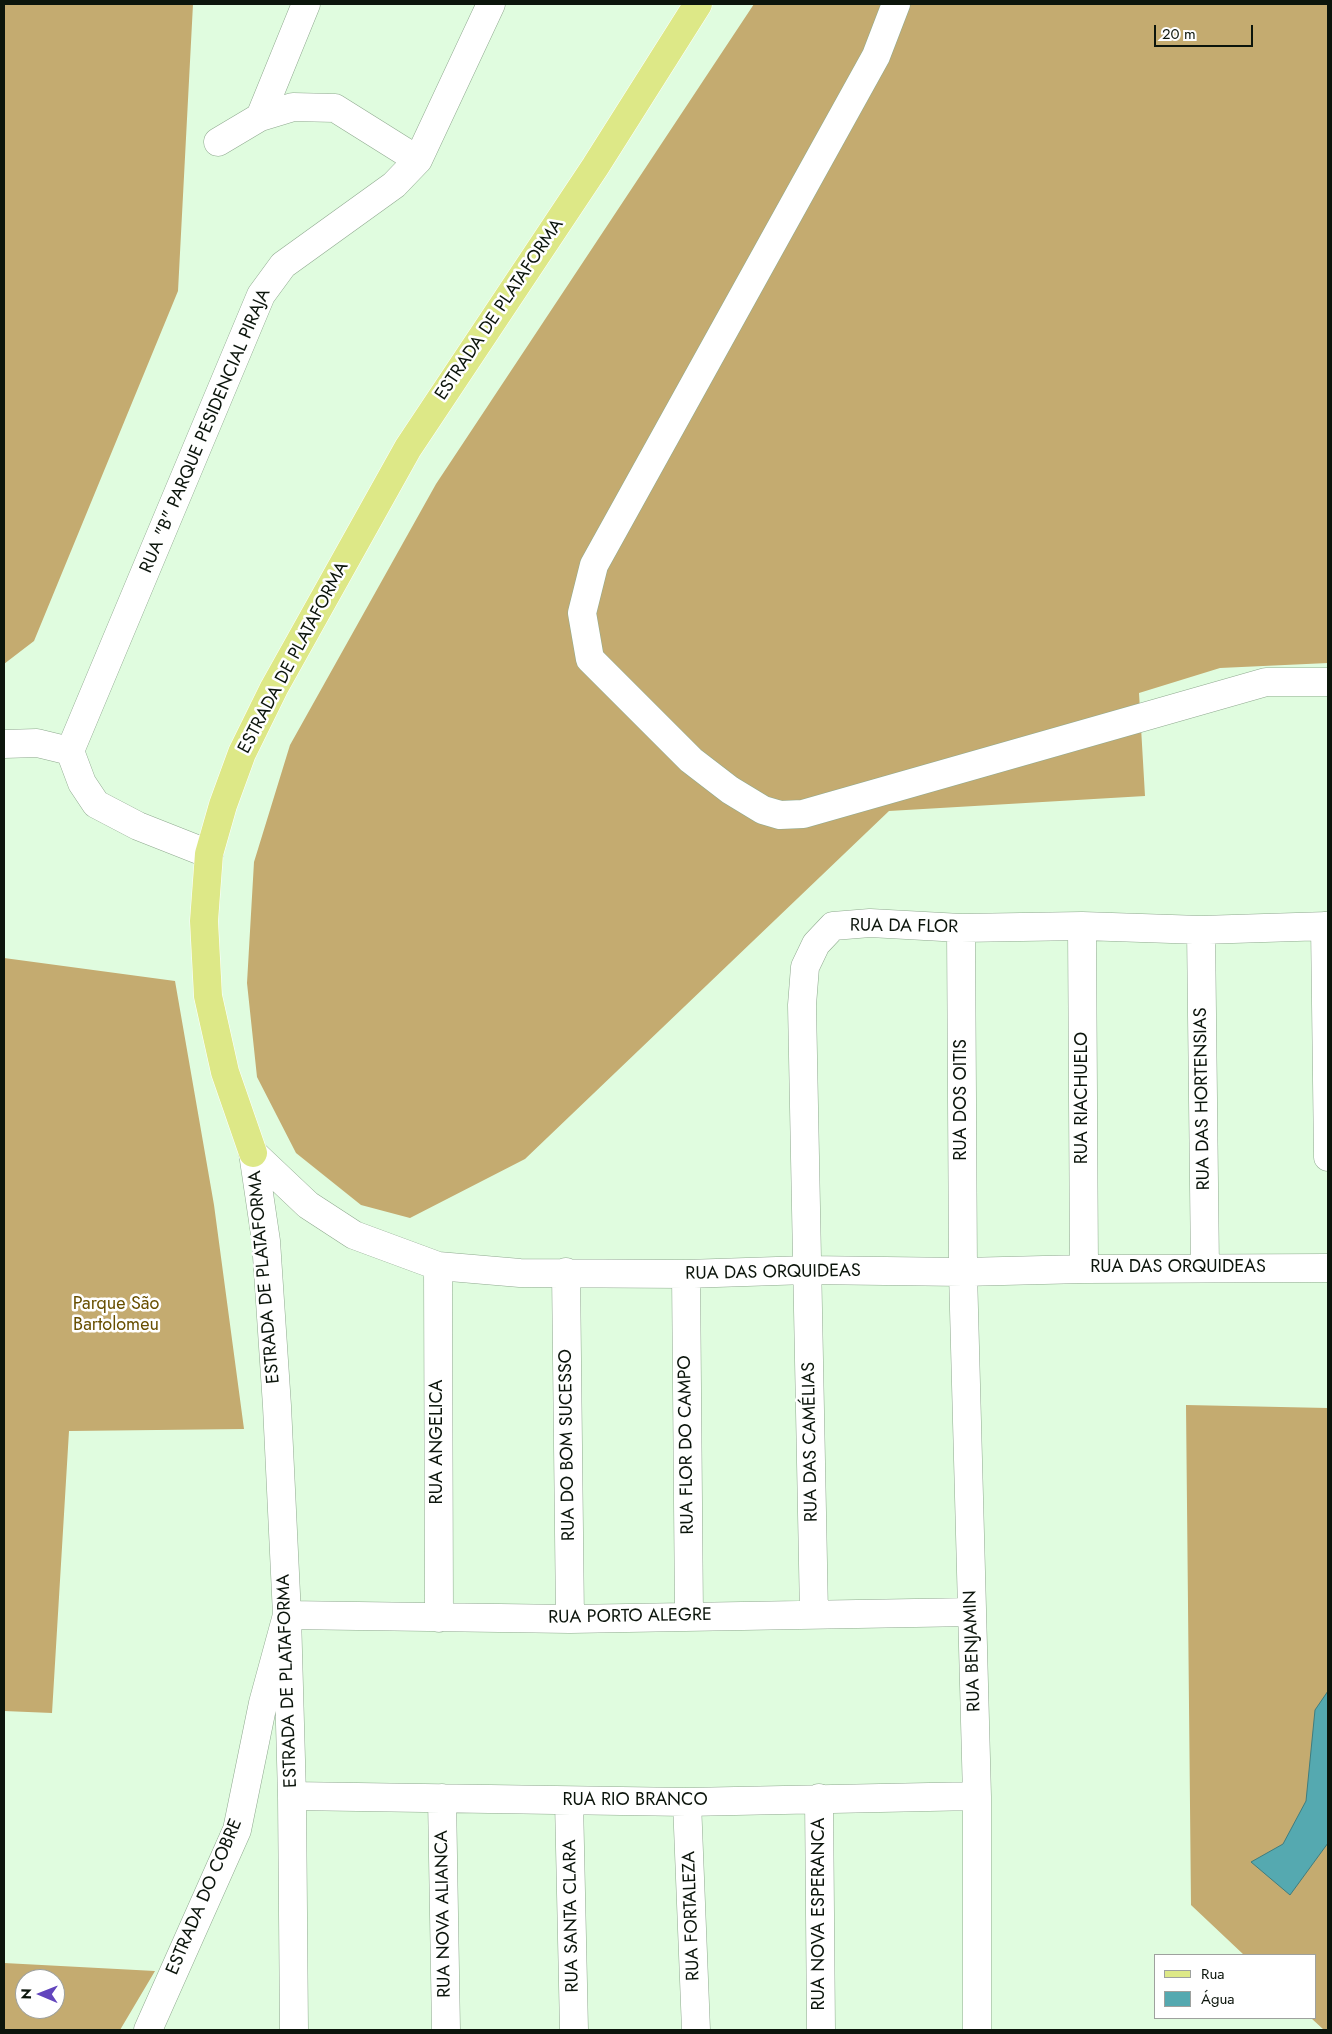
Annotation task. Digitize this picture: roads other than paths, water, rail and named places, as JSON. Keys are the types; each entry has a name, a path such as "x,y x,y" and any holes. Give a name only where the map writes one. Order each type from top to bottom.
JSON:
{"main road":[{"name":"ESTRADA DE PLATAFORMA","path":"253,1153 225,1072 208,996 204,921 209,854 223,805 239,762 274,688 408,448 595,167 698,4"}],"street":[{"path":"260,118 306,4"},
{"name":"RUA \"B\" PARQUE PESIDENCIAL PIRAJA","path":"70,751 261,295 283,266 394,185 418,160 491,4"},
{"path":"896,4 876,56 594,565 582,613 590,659 691,760 730,790 763,810 780,815 803,814 1266,682 1328,682"},
{"path":"218,142 260,118 293,107 335,108 418,160"},
{"path":"4,744 37,743 70,751 82,783 96,804 138,826 209,854"},
{"name":"RUA DA FLOR","path":"807,1270 802,1005 805,967 816,944 833,926 870,922 961,928 1082,926 1201,930 1327,926"},
{"name":"RUA RIACHUELO","path":"1082,926 1084,1269"},
{"path":"1327,926 1328,1157"},
{"name":"RUA DOS OITIS","path":"961,928 964,1272"},
{"name":"RUA DAS HORTENSIAS","path":"1201,930 1204,1268"},
{"name":"RUA DAS ORQUIDEAS","path":"253,1153 308,1205 354,1235 438,1266 520,1273 686,1274 807,1270 964,1272 1084,1269 1328,1268"},
{"name":"ESTRADA DE PLATAFORMA","path":"253,1153 266,1241 277,1406 287,1615 292,1796 294,2030"},
{"name":"RUA ANGELICA","path":"438,1266 439,1618"},
{"name":"RUA DAS CAMÉLIAS","path":"807,1270 814,1614"},
{"name":"RUA DO BOM SUCESSO","path":"566,1272 570,1619"},
{"name":"RUA BENJAMIN","path":"964,1272 977,1796 977,2030"},
{"name":"RUA FLOR DO CAMPO","path":"686,1274 689,1616"},
{"name":"RUA PORTO ALEGRE","path":"287,1615 570,1619 972,1612"},
{"name":"ESTRADA DO COBRE","path":"148,2030 237,1830 262,1703 287,1615"},
{"name":"RUA RIO BRANCO","path":"292,1796 687,1802 977,1796"},
{"name":"RUA NOVA ALIANCA","path":"442,1798 446,2030"},
{"name":"RUA NOVA ESPERANCA","path":"819,1798 821,2030"},
{"name":"RUA SANTA CLARA","path":"569,1801 574,2030"},
{"name":"RUA FORTALEZA","path":"687,1802 696,2030"}],"water":[{"path":"1328,1691 1328,1843 1290,1895 1251,1862 1283,1844 1306,1801 1315,1710"}],"park label":[{"name":"Parque São Bartolomeu","path":"116,1315"}]}
